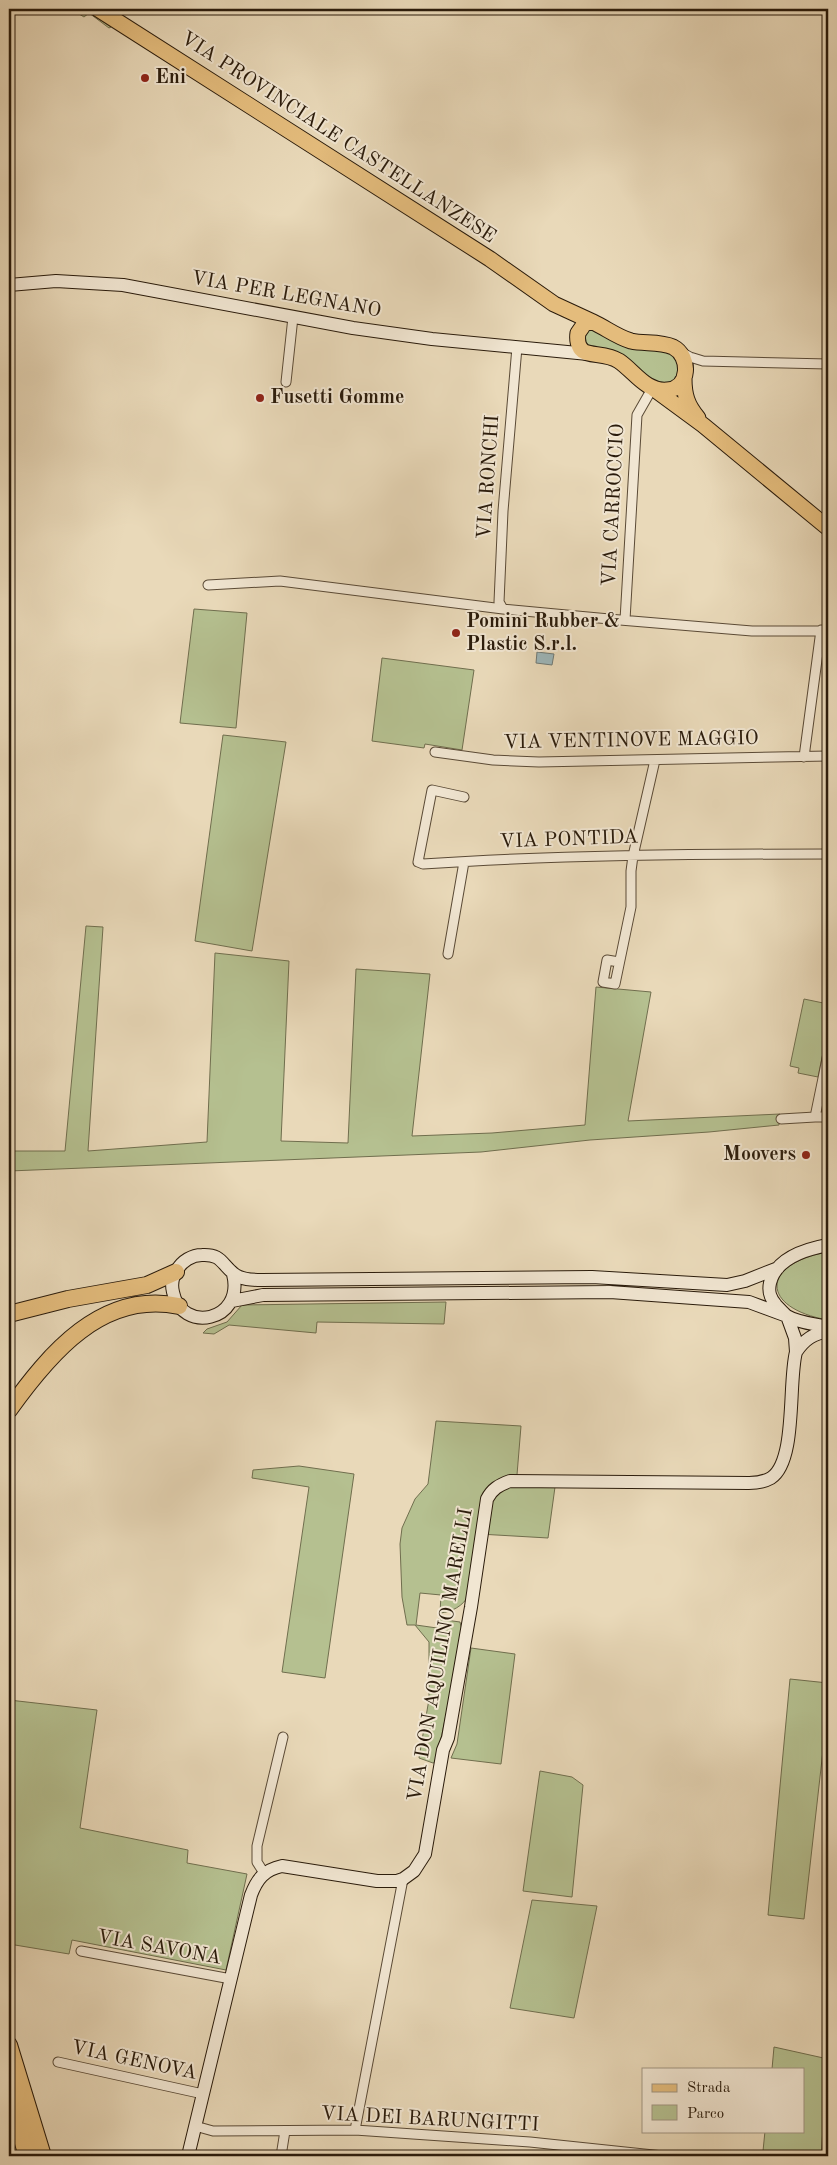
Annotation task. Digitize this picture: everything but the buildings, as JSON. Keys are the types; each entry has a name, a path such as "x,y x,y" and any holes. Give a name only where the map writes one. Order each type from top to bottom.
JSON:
{"highway":[{"path":"9,1314 68,1299 147,1285 176,1272"},
{"path":"9,1410 41,1367 58,1348 106,1315 132,1304 160,1302 179,1306"},
{"path":"9,2045 43,2156"},
{"path":"9,2097 27,2156"}],"main road":[{"name":"VIA PROVINCIALE CASTELLANZESE","path":"98,9 490,259 554,304 568,318 578,336 582,350 588,354"},
{"name":"VIA PROVINCIALE CASTELLANZESE","path":"554,304 625,339 665,344 678,350"},
{"path":"578,336 585,323 593,322"},
{"path":"678,350 684,360 685,398 703,425"},
{"path":"588,354 610,356 620,362 650,391 703,425 828,528"},
{"path":"650,391 673,389 678,386 685,374"}],"street":[{"name":"VIA PER LEGNANO","path":"9,285 56,281 123,285 354,328 422,338 556,349 588,354"},
{"path":"286,382 293,317"},
{"name":"VIA PER LEGNANO","path":"556,349 571,346 578,336"},
{"name":"VIA RONCHI","path":"503,609 499,602 503,511 517,347"},
{"path":"678,350 690,357 703,360 828,364"},
{"path":"685,374 690,365 703,360"},
{"name":"VIA CARROCCIO","path":"625,620 637,415 650,391"},
{"path":"208,585 280,581 503,609 625,620 752,631 825,630 804,757"},
{"name":"VIA VENTINOVE MAGGIO","path":"435,752 515,761 828,756"},
{"path":"620,962 631,907 630,871 655,760"},
{"name":"VIA PONTIDA","path":"464,797 432,790 418,862 423,864 633,856 828,854"},
{"path":"448,954 464,862"},
{"path":"814,1117 828,1054"},
{"path":"781,1118 828,1117"},
{"path":"233,1274 246,1279 262,1280 592,1276 727,1285 745,1281 778,1268 803,1251 827,1245"},
{"path":"199,1255 210,1255 219,1259 228,1265 233,1274 235,1292 232,1301 226,1310 207,1318 196,1317 187,1313 179,1306 172,1289 176,1272 189,1258 199,1255"},
{"path":"778,1268 772,1277 769,1288 770,1296 787,1316"},
{"path":"232,1301 263,1294 610,1292 749,1302 828,1329"},
{"name":"VIA DON AQUILINO MARELLI","path":"404,1879 418,1865 427,1846 471,1607 487,1499 490,1493 496,1487 510,1480 749,1483 763,1481 772,1477 778,1470 786,1453 796,1352 795,1338 787,1316"},
{"path":"796,1352 805,1340 828,1329"},
{"path":"264,1873 257,1862 257,1846 283,1737"},
{"path":"188,2156 251,1895 255,1883 264,1873 282,1866 377,1881 404,1879 355,2130"},
{"name":"VIA SAVONA","path":"80,1951 231,1978"},
{"name":"VIA GENOVA","path":"58,2062 203,2094"},
{"name":"VIA DEI BARUNGITTI","path":"195,2126 213,2130 355,2130 530,2142 663,2156"},
{"path":"281,2156 285,2131"}],"green space":[{"path":"71,9 85,9 111,27 109,28 89,13 84,17"},
{"path":"588,328 664,349 677,355 679,378 663,387 588,347 584,341"},
{"path":"194,609 247,613 236,728 180,723"},
{"path":"382,658 474,670 462,750 425,744 424,748 372,741"},
{"path":"223,735 286,742 252,951 195,941"},
{"path":"86,926 103,927 88,1151 207,1142 215,953 289,961 281,1141 348,1143 356,969 430,974 412,1136 492,1133 585,1125 596,987 651,992 628,1121 780,1114 779,1125 590,1140 481,1152 9,1171 9,1151 65,1151"},
{"path":"804,999 828,1004 828,1028 818,1077 798,1073 799,1068 790,1066"},
{"path":"828,1252 828,1320 806,1314 790,1306 780,1296 777,1286 780,1276 790,1266 806,1258"},
{"path":"446,1302 444,1324 317,1322 316,1333 229,1325 214,1334 203,1333 207,1329 227,1322 242,1305"},
{"path":"436,1421 521,1426 516,1487 555,1487 548,1538 479,1534 469,1595 464,1602 453,1610 440,1613 441,1595 420,1593 416,1625 437,1628 438,1619 460,1622 463,1635 436,1762 433,1763 419,1758 429,1699 429,1642 415,1625 407,1625 402,1597 400,1544 402,1528 415,1499 428,1484"},
{"path":"299,1466 354,1474 325,1678 282,1672 309,1487 252,1478 253,1470"},
{"path":"471,1648 515,1654 501,1764 451,1758 457,1744"},
{"path":"790,1679 828,1683 828,1706 804,1919 768,1915"},
{"path":"9,1700 97,1710 80,1828 188,1850 187,1863 247,1874 226,1970 72,1940 69,1954 9,1944"},
{"path":"540,1771 572,1777 583,1785 572,1897 523,1891"},
{"path":"532,1900 597,1906 574,2018 510,2008"},
{"path":"774,2047 828,2059 821,2156 763,2151 765,2132 804,2132 804,2068 772,2068"}],"water":[{"path":"537,652 554,654 552,665 536,663"}],"place":[{"name":"Eni","path":"145,78"},
{"name":"Fusetti Gomme","path":"260,398"},
{"name":"Pomini Rubber & Plastic S.r.l.","path":"456,633"},
{"name":"Moovers","path":"806,1155"}]}
